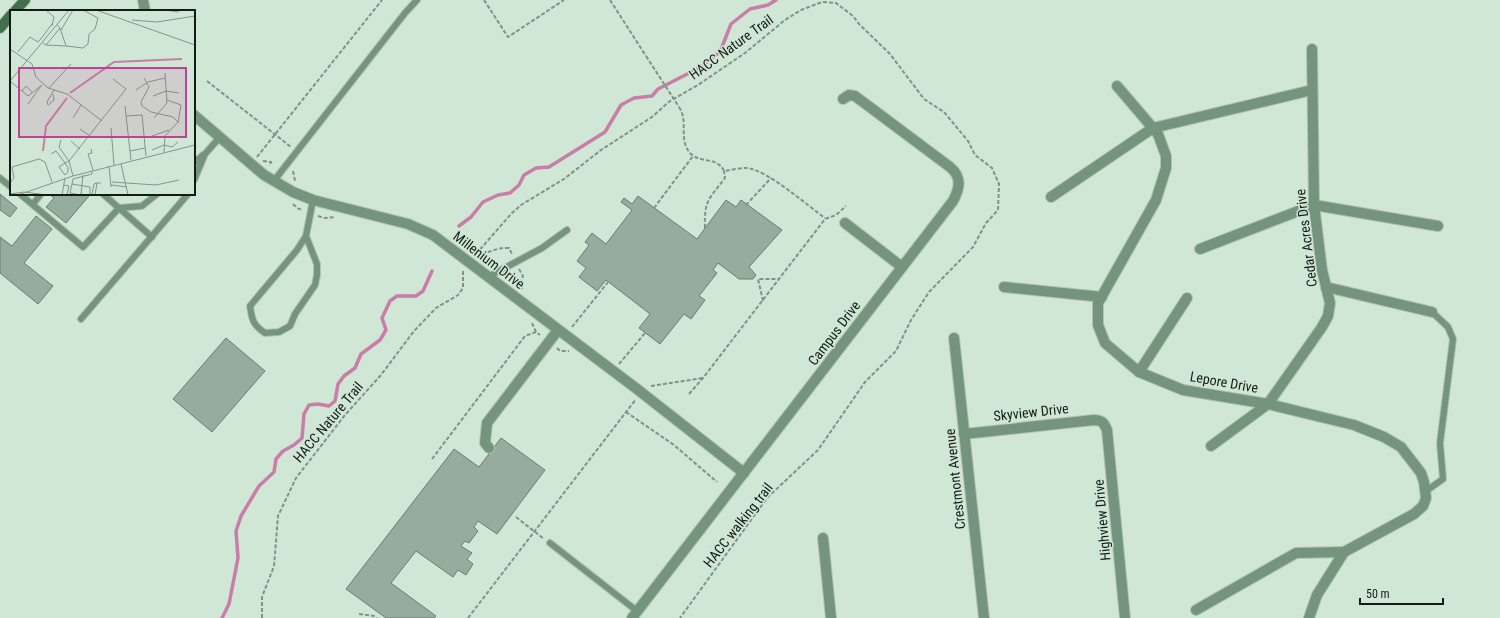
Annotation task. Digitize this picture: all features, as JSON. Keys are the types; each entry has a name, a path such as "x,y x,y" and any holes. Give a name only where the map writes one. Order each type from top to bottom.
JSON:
{"main road":[{"path":"16,10 25,0"},
{"path":"0,28 10,16"}],"street":[{"path":"143,0 145,10"},
{"name":"Cedar Acres Drive","path":"1211,446 1268,404 1322,327 1328,316 1330,303 1326,287 1314,205 1312,49"},
{"name":"Lepore Drive","path":"1117,86 1158,134 1166,156 1166,168 1156,200 1098,303 1098,325 1105,343 1139,372 1183,390 1268,404 1354,426 1384,437 1400,447 1414,463 1421,473 1426,491"},
{"path":"1051,197 1153,128 1312,90"},
{"name":"Campus Drive","path":"635,615 953,201 958,192 959,181 956,172 950,167 856,96 849,95 843,99"},
{"name":"Millenium Drive","path":"195,116 270,180 313,200 408,224 433,235 558,330 639,396 744,473"},
{"path":"1200,249 1314,205 1438,226"},
{"path":"845,223 902,267"},
{"path":"1004,287 1102,297"},
{"path":"1326,287 1432,312"},
{"path":"1139,372 1187,298"},
{"path":"489,448 485,443 487,423 558,330"},
{"name":"Crestmont Avenue","path":"954,338 984,618"},
{"name":"Skyview Drive","path":"964,434 1094,420 1102,421"},
{"name":"Highview Drive","path":"1102,421 1107,430 1125,618"},
{"path":"1196,610 1296,553 1344,552 1414,514 1423,506 1426,491"},
{"path":"823,538 831,618"},
{"path":"1309,618 1318,596 1344,552"}],"lane":[{"path":"270,180 417,0"},
{"path":"195,162 205,154 220,137"},
{"path":"195,178 205,154"},
{"path":"0,178 10,186"},
{"path":"21,195 83,247 119,208 142,206 156,195"},
{"path":"33,204 40,195"},
{"path":"104,195 152,237"},
{"path":"81,319 187,195"},
{"path":"306,236 317,264 315,285 295,314 290,326 279,332 265,333 256,327 250,306 297,250 306,236 313,200"},
{"path":"488,277 542,248 567,230"},
{"path":"1426,491 1443,479 1440,443 1452,339 1448,327 1432,312"},
{"path":"550,543 635,615"}],"path":[{"path":"257,158 382,0"},
{"path":"484,0 508,37 564,0"},
{"path":"610,0 679,107 685,120 684,141 693,156 698,159 716,162 721,165 724,171 725,178 715,189 706,204 705,228"},
{"name":"HACC Nature Trail","path":"476,254 512,213 521,205 564,179 602,150 652,117 670,101 698,85 745,53 785,20 814,4 828,2 836,3 849,12 859,24 890,54 924,99 944,112 968,141 975,155 992,168 997,178 999,191 998,210 986,224 973,247 929,292 911,320 896,351 865,382 818,450"},
{"path":"251,153 257,158 271,162 270,180"},
{"path":"654,208 693,156"},
{"path":"724,171 746,168 754,169 771,178 825,219"},
{"path":"746,204 771,178"},
{"path":"292,202 297,208 325,218 336,217"},
{"path":"689,394 704,378 825,219 836,215 846,206"},
{"path":"458,266 469,274"},
{"name":"HACC Nature Trail","path":"262,618 262,597 274,566 278,516 296,478 346,415 381,375 414,331 436,308 458,295 463,288 463,269"},
{"path":"762,301 758,279 779,279"},
{"path":"571,328 608,282"},
{"path":"529,320 536,332 560,351 572,352"},
{"path":"432,459 525,336 536,332"},
{"path":"619,364 645,333"},
{"path":"630,395 639,396"},
{"path":"468,618 639,396"},
{"path":"626,412 674,445 717,482"},
{"name":"HACC walking trail","path":"680,618 768,498 818,450"},
{"path":"516,517 534,532"},
{"path":"359,614 374,616 377,618"}],"building":[{"path":"0,194 17,208 10,217 0,210"},
{"path":"50,195 89,196 66,223 46,207 54,198"},
{"path":"638,196 697,239 726,200 736,207 741,200 782,230 749,267 756,275 753,279 739,279 718,263 713,270 717,273 699,296 705,300 691,319 684,314 660,344 639,328 650,314 606,280 597,291 579,277 586,268 577,261 589,245 585,242 592,233 606,244 632,210 621,202 624,198 632,204"},
{"path":"36,216 52,229 24,263 53,286 38,304 0,273 0,237 12,246"},
{"path":"226,338 265,371 212,432 173,399"},
{"path":"501,438 545,470 497,534 478,521 474,527 478,531 469,543 465,541 461,546 472,553 467,559 473,564 466,575 458,570 453,577 416,551 391,583 436,616 434,618 386,618 346,589 454,449 479,467"}],"waterway":[{"path":"459,226 471,217 483,202 498,195 510,193 519,185 524,175 536,168 549,167 605,132 621,105 634,98 652,96 658,89 701,67 720,52 731,24 750,9 768,5 776,0"},
{"path":"222,618 229,604 238,558 236,531 241,516 259,486 274,472 276,459 283,451 294,445 302,438 304,414 309,405 318,404 329,406 335,401 338,384 344,376 355,368 361,354 380,340 386,330 382,318 390,301 397,296 416,296 423,291 432,271"}]}
